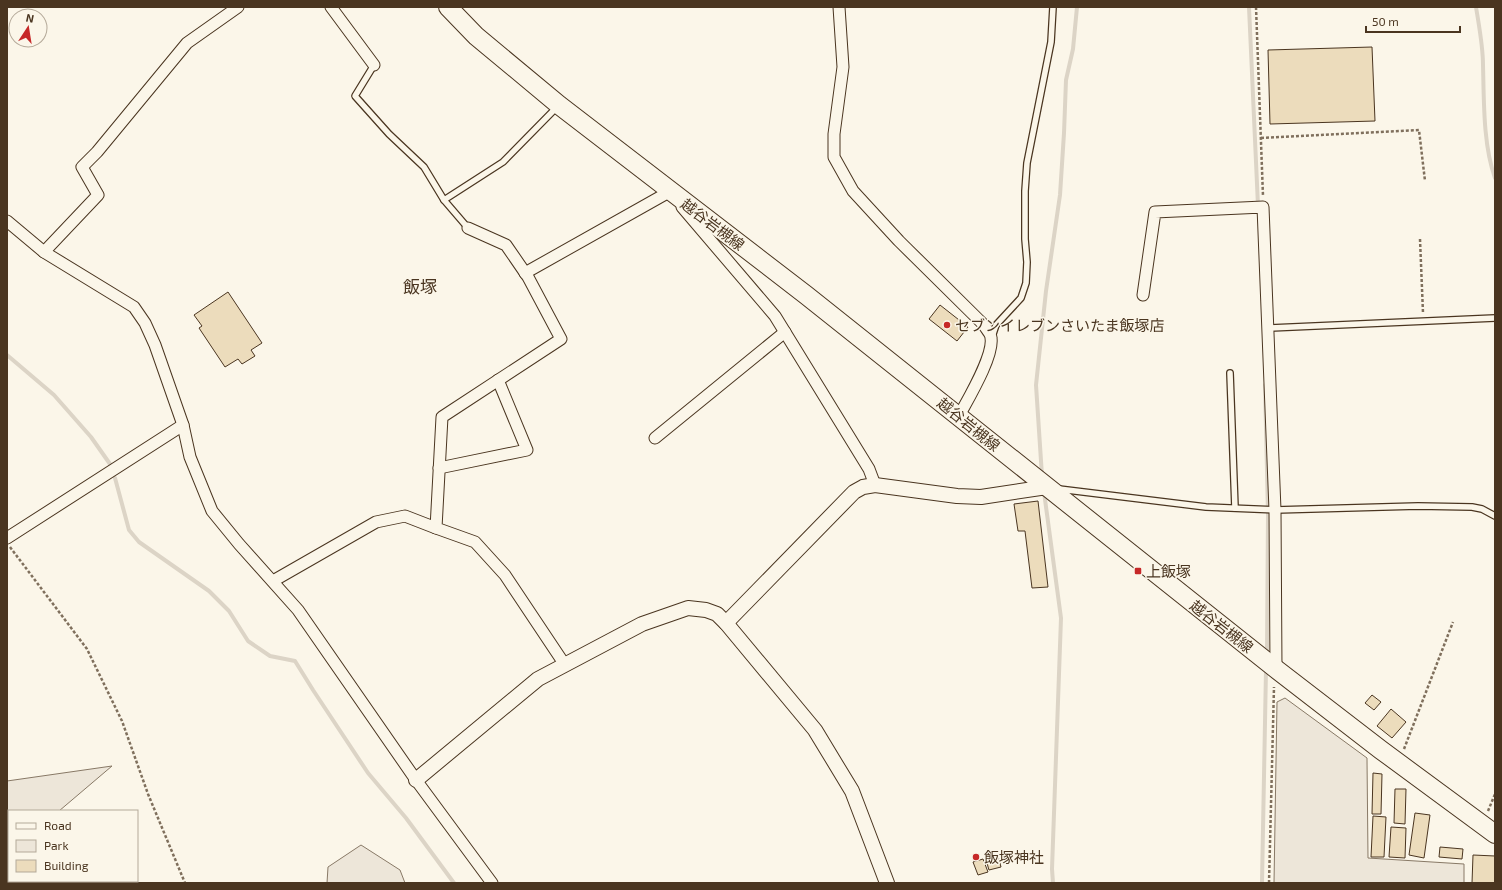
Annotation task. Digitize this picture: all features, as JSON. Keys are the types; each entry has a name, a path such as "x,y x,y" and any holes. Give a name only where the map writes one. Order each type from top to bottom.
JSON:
{"main road":[{"name":"越谷岩槻線","path":"448,7 476,36 559,105 666,189 806,295 1276,669 1398,763 1495,834"}],"street":[{"path":"331,7 374,65"},
{"path":"839,7 843,67 834,134 834,158 853,191 899,241 984,325 991,337 991,347 986,363 959,416"},
{"path":"44,252 98,195 82,167 97,152 187,43 234,8"},
{"path":"526,273 666,189 775,316 869,470 875,485"},
{"path":"1143,296 1155,212 1263,207 1275,510 1276,669"},
{"path":"7,221 44,252 134,307 146,324 155,345 183,425 190,457 212,511 298,610 416,780 492,883"},
{"path":"436,528 442,417 561,339 526,273 506,245 468,228"},
{"path":"654,438 785,332"},
{"path":"439,468 526,450 498,380"},
{"path":"7,538 183,425"},
{"path":"726,623 854,492 863,487 875,485 956,496 981,497 1047,487"},
{"path":"273,582 376,522 405,516 475,542 505,575 565,665"},
{"path":"416,780 538,679 642,624 688,608 706,610 717,614 726,623 815,730 852,791 887,883"}],"lane":[{"path":"991,337 996,325 1021,298 1026,283 1027,262 1025,239 1025,191 1027,162 1051,42 1053,7"},
{"path":"374,65 355,96 389,134 424,167 444,200 468,228"},
{"path":"444,200 503,162 559,105"},
{"path":"1268,328 1495,318"},
{"path":"1230,373 1235,508"},
{"path":"1047,487 1206,507 1275,510 1418,506 1472,507 1482,509 1495,516"}],"path":[{"path":"1256,7 1263,207"},
{"path":"1261,138 1419,130 1426,181"},
{"path":"1420,239 1423,321"},
{"path":"7,544 87,649 122,721 148,794 186,883"},
{"path":"1398,763 1453,622"},
{"path":"1269,883 1276,669"}],"green space":[{"path":"1285,698 1367,758 1368,858 1464,864 1464,883 1274,883 1277,702"},
{"path":"112,766 60,810 8,810 7,844 7,781"},
{"path":"361,845 400,870 405,883 327,883 328,867"}],"building":[{"path":"1372,47 1375,121 1270,124 1268,50"},
{"path":"228,292 262,343 251,350 255,356 242,364 238,359 225,367 199,328 202,326 194,315"},
{"path":"940,305 968,327 957,341 929,319"},
{"path":"1038,501 1048,587 1032,588 1025,531 1018,531 1014,504"},
{"path":"1372,695 1381,702 1374,710 1365,703"},
{"path":"1391,709 1406,722 1392,738 1377,726"},
{"path":"1373,773 1382,774 1381,814 1372,814"},
{"path":"1395,789 1406,789 1405,824 1394,823"},
{"path":"1415,813 1430,815 1424,858 1409,855"},
{"path":"1373,816 1386,817 1384,857 1371,857"},
{"path":"1391,827 1406,828 1405,858 1389,857"},
{"path":"1440,847 1463,849 1462,859 1439,857"},
{"path":"1473,855 1495,856 1495,883 1472,883"},
{"path":"998,856 1001,867 989,870 986,860"},
{"path":"983,859 988,872 978,875 973,862"}],"waterway":[{"path":"1042,476 1036,385 1046,291 1060,195 1066,80 1073,49 1077,7"},
{"path":"1249,7 1258,206"},
{"path":"1476,7 1481,36 1486,137 1495,178"},
{"path":"7,355 54,395 91,437 110,464"},
{"path":"1265,385 1268,514 1267,654"},
{"path":"115,478 129,530 139,542 209,591 229,611 248,641 270,656 295,661 368,773 406,818 454,883"},
{"path":"1044,492 1061,618 1052,869 1053,883"},
{"path":"1262,883 1266,669"}],"place":[{"name":"セブンイレブンさいたま飯塚店","path":"947,325"},
{"name":"上飯塚","path":"1138,571"},
{"name":"飯塚神社","path":"976,857"}],"district":[{"name":"飯塚","path":"420,286"}]}
